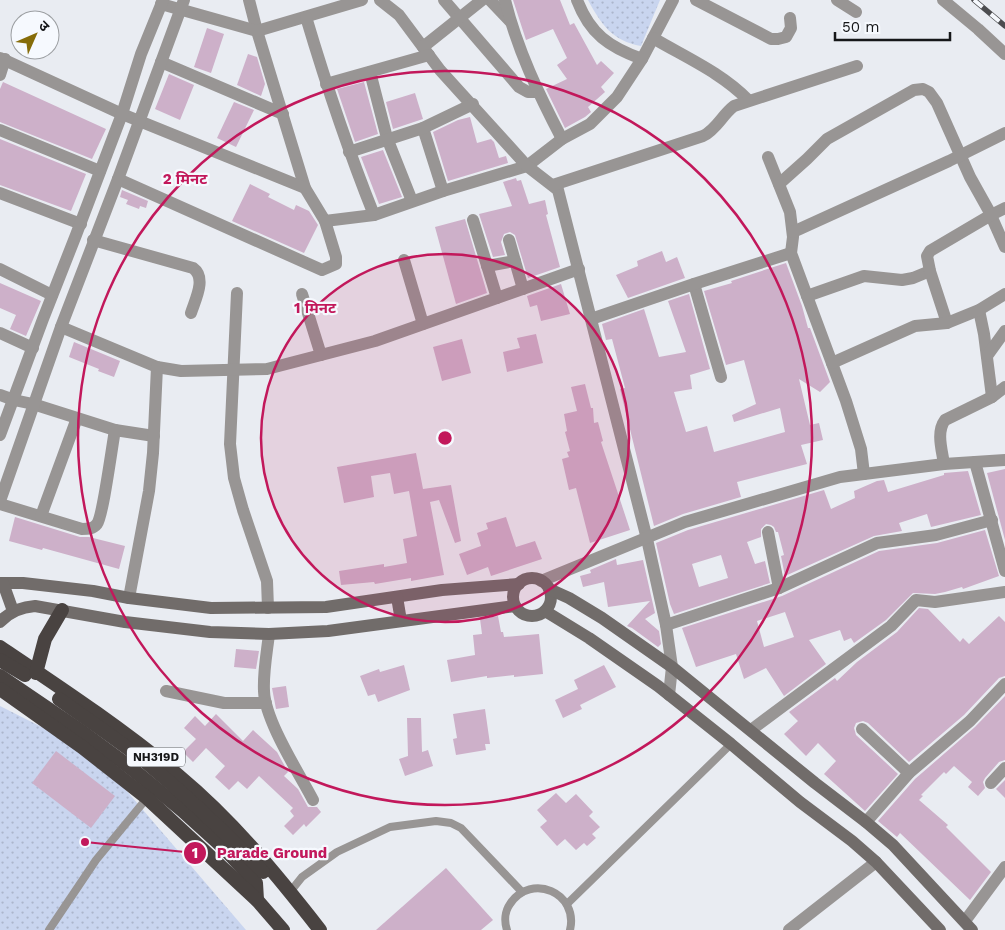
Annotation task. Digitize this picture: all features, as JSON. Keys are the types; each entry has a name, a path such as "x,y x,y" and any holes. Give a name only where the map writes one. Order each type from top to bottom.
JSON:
{"highway":[{"path":"36,673 45,639 62,610"},
{"name":"NH319D","path":"0,648 136,741 180,777 254,849 320,930"},
{"path":"0,660 109,734 146,762 198,807 230,838 260,878 257,900 283,930"},
{"path":"0,676 131,768 260,878 279,878"},
{"name":"NH319D","path":"0,690 82,746 147,798 257,900"}],"main road":[{"path":"13,611 2,583 22,583 93,591 128,598 211,608 268,608 326,606 442,590 519,584 529,579 570,598 672,667 893,845 968,925"},
{"path":"519,584 513,594 515,606 523,614 529,616 545,611 550,601 545,585"},
{"path":"397,597 401,620"},
{"path":"0,622 13,611 35,606 125,622 210,632 269,634 328,630 515,606"},
{"path":"545,611 597,644 669,695 800,802 852,841 876,862 940,930"}],"street":[{"path":"118,179 322,270 336,264 336,257 325,220 305,188 249,0"},
{"path":"0,435 122,114 141,54 162,2 182,5 257,31 362,0"},
{"path":"380,0 399,15 440,70 473,104 527,166 558,190 647,539 666,626 672,667 669,695"},
{"path":"444,0 518,87 528,92 538,92"},
{"path":"326,84 370,72 426,51 460,18 482,0"},
{"path":"490,0 510,21"},
{"path":"505,0 510,21 538,92 562,140"},
{"path":"577,0 582,13 606,42 620,51 642,59"},
{"path":"325,220 374,215 443,190 527,166 562,140 590,124 617,97 642,59 673,0"},
{"path":"696,0 771,39 786,37 790,28 790,18"},
{"path":"837,0 856,12"},
{"path":"943,0 1005,54"},
{"path":"115,430 98,522 90,529 82,529 0,502 60,327 118,179 138,120 182,5"},
{"path":"306,17 349,152 374,215"},
{"path":"653,38 723,78 735,86 748,100"},
{"path":"0,76 2,59 122,114 305,188"},
{"path":"161,62 283,114"},
{"path":"553,185 703,136 713,131 729,110 748,100 857,66"},
{"path":"370,72 387,138 412,201"},
{"path":"779,184 827,138 914,90 922,89 929,92 937,103 960,156 991,215 1005,247"},
{"path":"349,152 387,138 423,128 473,104"},
{"path":"423,128 443,190"},
{"path":"0,130 100,171"},
{"path":"792,232 1005,134"},
{"path":"768,157 790,212 792,232 791,254 846,401 861,449 864,474"},
{"path":"0,193 80,224"},
{"path":"947,323 927,256 930,251 1005,208"},
{"path":"473,220 497,298"},
{"path":"94,240 193,268 199,276 199,286 191,313"},
{"path":"509,240 523,289"},
{"path":"592,319 694,284 791,254"},
{"path":"404,260 423,324"},
{"path":"488,266 515,261"},
{"path":"0,269 52,295"},
{"path":"60,327 157,367 181,371 267,369 374,341 579,269"},
{"path":"807,296 864,276 902,280 930,271"},
{"path":"694,284 721,377"},
{"path":"237,293 230,444 234,478 242,510 267,581 268,608"},
{"path":"302,294 321,355"},
{"path":"832,363 915,326 947,323 979,310 1005,294"},
{"path":"979,310 992,397"},
{"path":"987,356 1005,331"},
{"path":"0,333 33,348"},
{"path":"128,598 149,491 157,367"},
{"path":"944,464 940,432 945,420 992,397 1005,387"},
{"path":"0,396 33,404 115,430 154,436"},
{"path":"42,516 78,418"},
{"path":"545,585 685,522 840,477 944,464 1005,460"},
{"path":"975,462 1005,571"},
{"path":"666,626 780,588 877,543 936,535 992,520"},
{"path":"768,532 780,588"},
{"path":"751,730 891,626 916,600 935,602 1005,592"},
{"path":"269,634 264,692 267,710 284,747 313,800"},
{"path":"866,822 909,773 970,721 1005,684"},
{"path":"166,691 224,703 266,703"},
{"path":"862,729 909,773"},
{"path":"991,783 1005,768"},
{"path":"789,930 876,862"},
{"path":"968,925 1005,867"}],"lane":[{"path":"567,904 731,744"},
{"path":"49,930 96,860 147,798"},
{"path":"290,892 302,877 337,852 390,827 436,821 451,823 461,828 522,892"},
{"path":"507,930 505,916 508,906 514,898 532,888 542,888 560,896 567,904 571,914 570,930"}],"shaded area":[{"path":"588,0 660,0 641,46 622,40 608,30"},
{"path":"0,706 95,754 246,930 0,930"}],"building":[{"path":"513,0 560,0 570,25 574,23 597,65 601,61 614,73 601,87 605,92 588,107 591,112 565,128 546,89 567,79 557,65 567,58 553,29 526,40"},
{"path":"207,28 224,34 211,73 194,67"},
{"path":"248,54 257,57 265,84 261,96 237,85"},
{"path":"169,74 194,85 180,120 155,109"},
{"path":"3,82 106,129 92,159 0,122 0,89"},
{"path":"364,82 378,134 355,142 337,89"},
{"path":"415,93 423,119 393,129 386,102"},
{"path":"234,102 254,110 236,147 217,138"},
{"path":"470,117 477,143 491,139 494,142 499,158 506,156 508,163 448,181 433,132 458,120"},
{"path":"0,139 86,174 71,211 0,185"},
{"path":"383,150 402,197 379,204 361,157"},
{"path":"516,178 517,181 521,180 529,204 545,200 548,214 546,215 560,267 528,278 515,235 510,232 504,234 501,242 505,255 493,257 479,214 512,206 503,182"},
{"path":"250,184 270,194 268,197 294,210 296,205 309,211 318,225 304,253 232,221"},
{"path":"122,190 148,201 146,208 140,206 139,209 126,204 128,200 120,197"},
{"path":"465,219 487,293 456,304 435,227"},
{"path":"662,251 666,262 677,257 685,278 628,298 616,275 638,266 637,261"},
{"path":"786,263 808,328 810,328 830,382 820,392 799,379 810,425 819,423 823,440 801,445 807,464 737,482 741,497 683,514 654,526 620,389 625,388 612,339 606,340 602,324 644,309 659,357 686,352 668,301 689,294 710,369 690,375 692,389 674,392 686,432 707,426 714,452 785,432 780,408 734,422 732,415 756,404 744,360 726,365 704,291"},
{"path":"0,283 41,301 26,336 10,329 16,315 0,308"},
{"path":"561,284 570,314 541,321 537,305 530,307 527,296"},
{"path":"536,334 543,363 507,372 503,352 520,348 517,338"},
{"path":"462,339 471,373 442,381 433,347"},
{"path":"74,342 120,361 114,377 69,357"},
{"path":"585,384 591,408 593,408 594,423 598,422 603,441 601,442 630,530 590,543 576,488 569,490 562,459 569,457 567,452 570,451 565,432 567,431 564,414 577,411 571,387"},
{"path":"416,453 423,489 451,485 461,541 455,543 439,500 430,502 444,575 411,581 411,578 375,584 374,582 341,585 339,571 384,564 384,567 407,563 403,539 417,536 409,491 394,494 390,473 371,476 374,497 344,503 337,467"},
{"path":"1005,469 1005,540 987,473"},
{"path":"968,471 981,515 931,527 927,514 899,523 902,531 874,536 785,576 781,556 784,555 778,532 771,525 766,524 761,529 761,537 747,542 755,564 765,561 770,583 674,614 656,543 688,530 824,490 831,509 855,498 854,491 877,481 884,480 888,492 944,475 944,473","holes":["721,555 728,578 699,587 692,564"]},
{"path":"15,517 80,537 89,537 125,546 119,569 43,548 42,550 9,541"},
{"path":"506,517 516,547 535,541 542,559 491,576 488,567 467,575 459,554 481,546 477,533 488,529 486,523"},
{"path":"985,530 999,576 963,589 962,587 935,594 913,593 886,620 854,643 851,638 844,641 840,630 809,640 826,664 784,696 766,668 744,679 736,654 696,667 682,628 782,596 879,551 937,543","holes":["785,612 794,637 764,647 757,621"]},
{"path":"616,559 617,565 643,560 655,613 645,619 659,631 661,644 658,647 627,626 650,601 608,607 604,582 583,587 580,576 591,573 590,570"},
{"path":"919,608 928,609 960,642 963,638 969,644 999,616 1005,622 1005,676 999,678 964,715 909,762 868,723 863,721 856,723 854,728 856,735 898,774 865,811 824,774 836,761 818,743 806,756 784,734 798,721 789,712 835,678 837,681 857,662 897,632"},
{"path":"498,616 501,632 503,632 504,637 539,634 543,674 487,678 487,676 451,682 447,660 475,655 473,635 482,634 480,619"},
{"path":"236,649 259,651 256,669 234,667"},
{"path":"404,665 410,690 378,702 375,694 368,696 360,676 379,669 380,672"},
{"path":"604,665 616,687 580,705 582,709 563,718 555,700 578,689 574,680"},
{"path":"286,686 289,707 276,709 272,688"},
{"path":"1005,696 1005,760 999,762 985,778 983,782 985,788 978,796 968,787 972,782 954,766 946,774 944,772 921,795 923,796 919,800 948,825 946,827 991,872 970,900 900,833 897,837 878,821 915,779 975,727"},
{"path":"485,709 490,744 485,744 486,750 456,755 453,739 457,738 453,714"},
{"path":"216,714 243,741 253,730 277,752 288,772 284,776 298,789 308,807 317,807 321,812 306,827 304,824 293,835 284,826 294,816 290,811 293,808 259,776 247,789 238,781 229,790 215,777 225,766 206,748 193,762 183,752 196,739 184,728 195,716 205,726"},
{"path":"407,718 421,718 422,752 428,750 433,766 405,776 399,759 408,756"},
{"path":"56,751 115,796 91,828 32,783"},
{"path":"1005,780 1005,798 996,789"},
{"path":"556,793 566,803 576,794 593,812 589,816 600,827 592,834 596,838 587,846 584,843 576,850 565,839 557,846 540,827 547,821 537,810"},
{"path":"446,868 493,920 481,930 376,930"}],"railway":[{"path":"974,0 1005,26"}],"place":[{"name":"Parade Ground","path":"85,842"}]}
